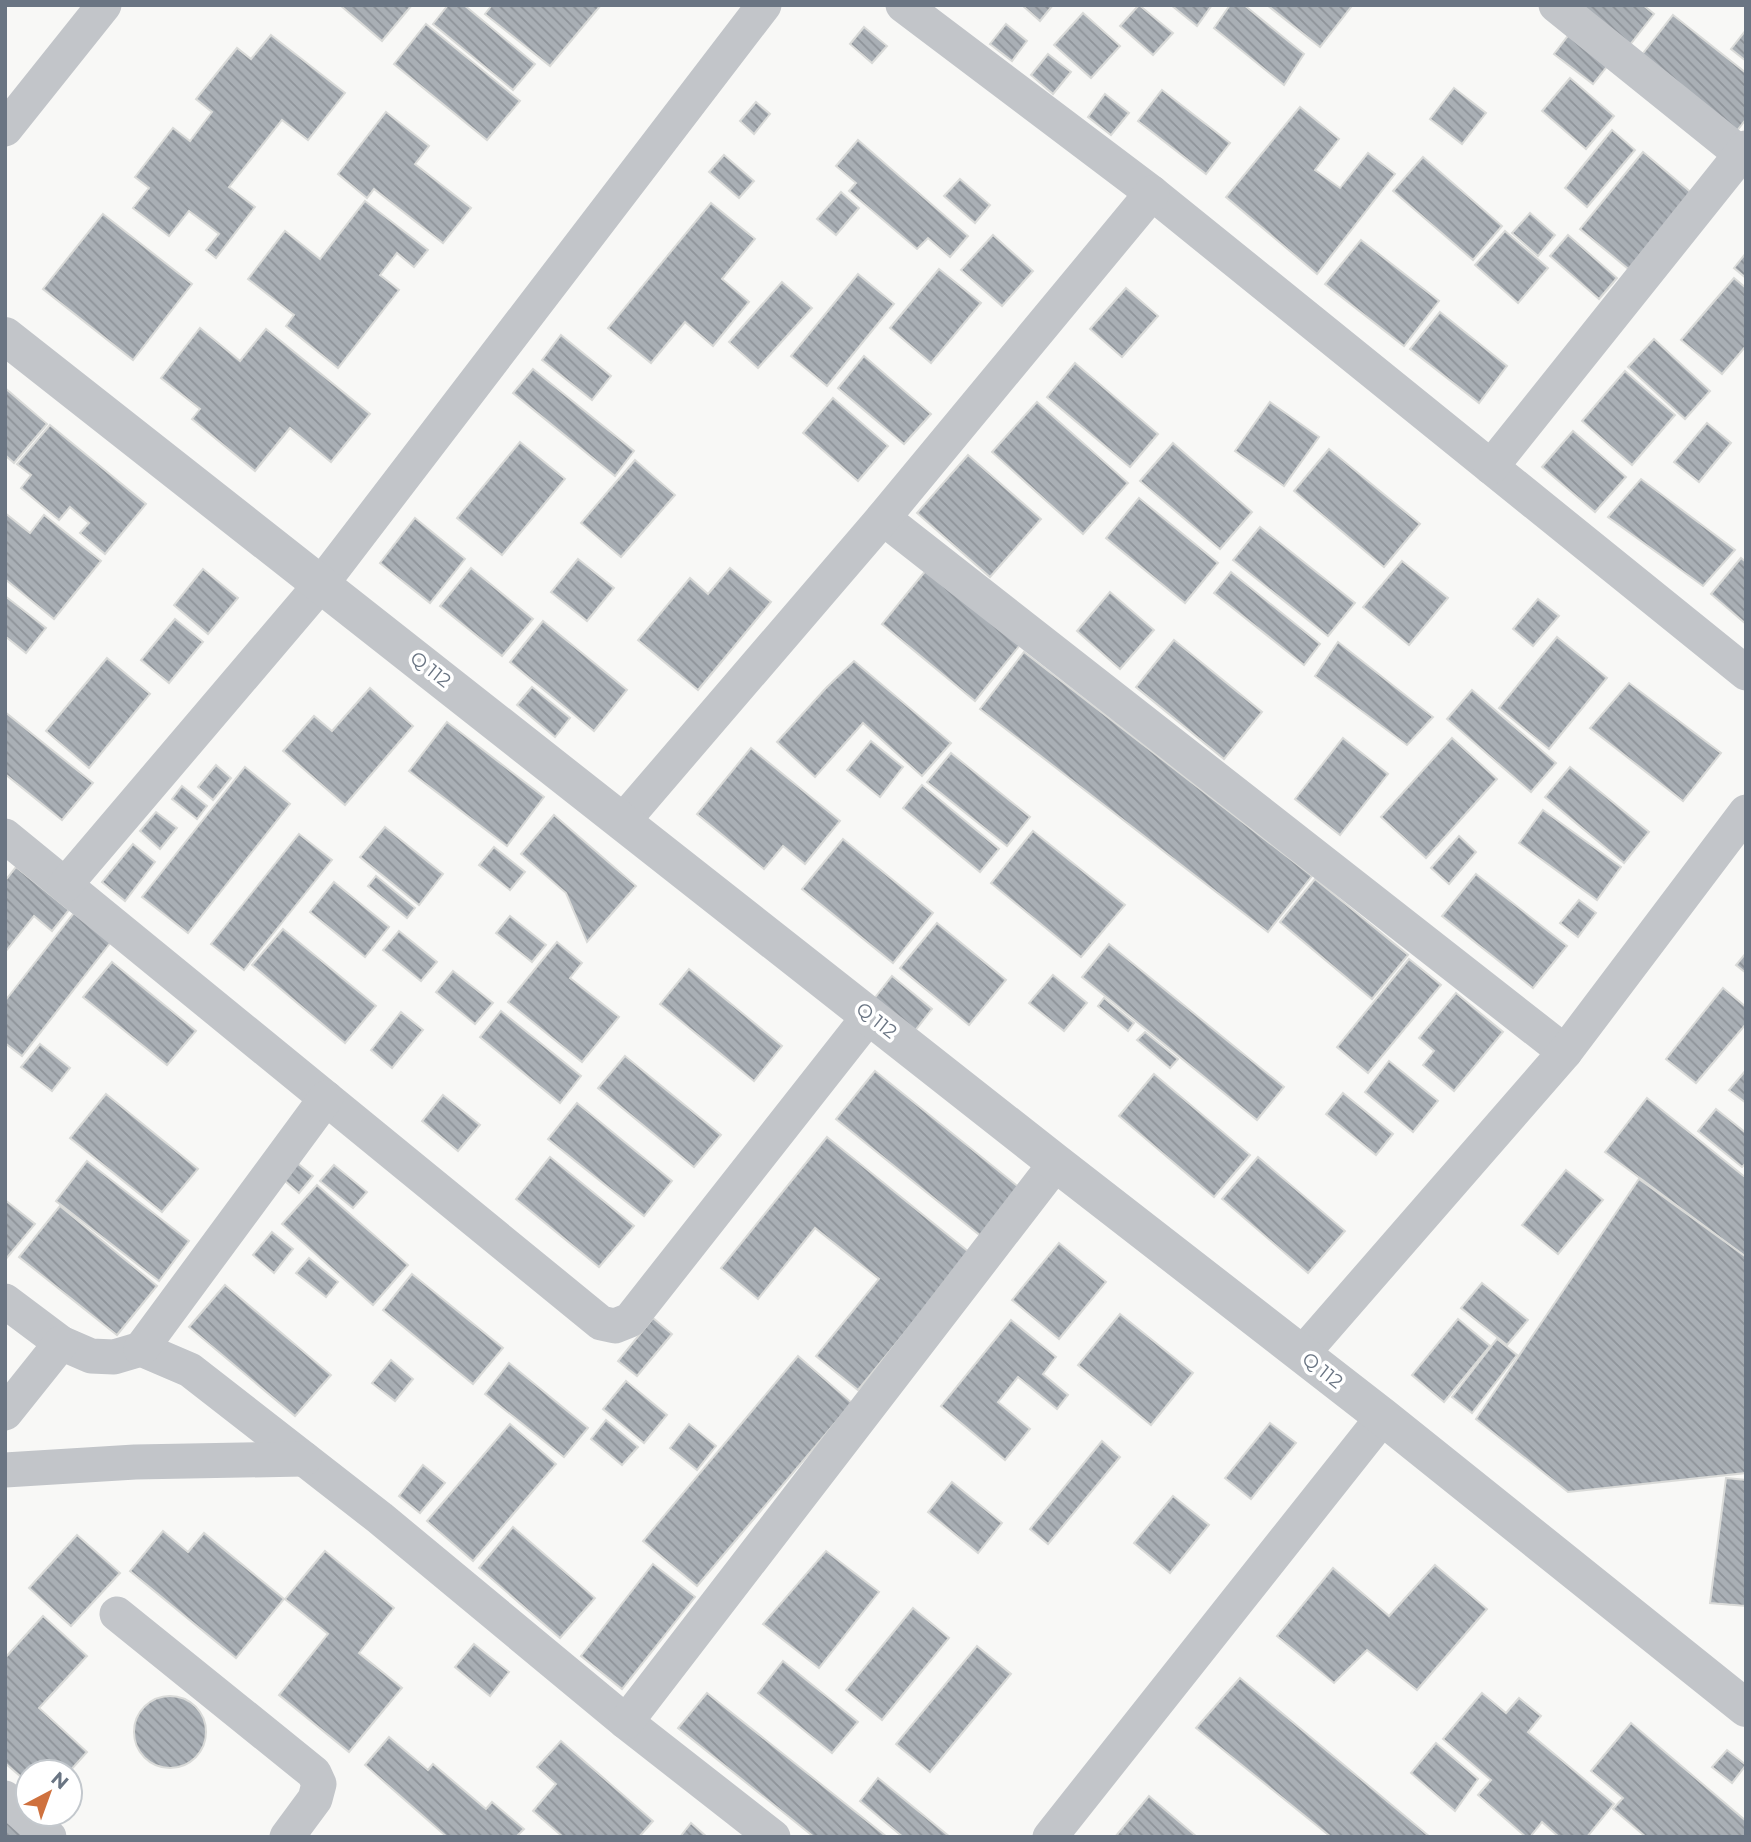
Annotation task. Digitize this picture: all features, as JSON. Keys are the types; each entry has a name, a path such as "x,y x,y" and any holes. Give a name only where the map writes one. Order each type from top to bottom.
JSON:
{"street":[{"path":"5,130 104,5"},
{"path":"65,885 322,583 764,5"},
{"path":"903,5 1152,192 1746,673"},
{"path":"1491,467 1744,151 1556,5"},
{"path":"623,821 883,518 1152,192"},
{"name":"Q 112","path":"5,335 1056,1163 1383,1417 1746,1708"},
{"path":"883,518 1565,1052"},
{"path":"1302,1354 1565,1052 1746,812"},
{"path":"5,836 601,1323 615,1326 630,1320 870,1015"},
{"path":"5,1301 61,1343 91,1356 114,1357 141,1349 326,1098"},
{"path":"626,1722 1056,1163"},
{"path":"5,1413 61,1343"},
{"path":"141,1349 190,1370 380,1518 626,1722 773,1837"},
{"path":"1050,1837 1383,1417"},
{"path":"5,1470 135,1462 304,1459"},
{"path":"117,1614 314,1773 319,1784 315,1799 286,1837"},
{"path":"5,1798 48,1837"}],"building":[{"path":"340,5 412,5 382,41"},
{"path":"448,5 464,5 535,64 513,90 433,24"},
{"path":"492,5 601,5 550,66 485,14"},
{"path":"1022,5 1053,5 1040,21"},
{"path":"1139,5 1173,33 1153,55 1120,26"},
{"path":"1171,5 1212,5 1197,26"},
{"path":"1230,5 1244,5 1304,54 1284,85 1214,28"},
{"path":"1267,5 1349,5 1351,7 1320,47"},
{"path":"1578,5 1643,5 1654,14 1629,46"},
{"path":"1083,13 1120,46 1091,78 1054,45"},
{"path":"1673,15 1746,73 1746,119 1733,136 1637,61"},
{"path":"426,24 520,101 487,140 394,64"},
{"path":"1006,24 1027,41 1012,61 990,44"},
{"path":"864,27 887,46 872,63 850,44"},
{"path":"1574,28 1613,59 1593,84 1554,54"},
{"path":"1746,30 1746,61 1731,49"},
{"path":"271,35 345,93 308,140 282,120 229,187 255,207 216,258 206,250 219,234 189,211 169,236 133,208 149,188 135,177 173,128 190,141 212,112 196,99 237,48 251,59"},
{"path":"1048,54 1071,72 1053,94 1031,75"},
{"path":"1570,78 1614,116 1586,149 1542,111"},
{"path":"1454,88 1486,113 1462,144 1430,119"},
{"path":"1162,90 1230,143 1206,174 1138,121"},
{"path":"1105,94 1129,113 1111,135 1088,117"},
{"path":"756,102 770,114 754,134 740,121"},
{"path":"1300,107 1339,139 1315,170 1340,188 1368,153 1395,174 1317,274 1226,197"},
{"path":"386,112 429,146 415,164 471,208 443,243 374,189 367,198 338,174"},
{"path":"1612,130 1635,150 1587,207 1565,188"},
{"path":"858,140 968,236 950,257 928,238 917,249 849,191 856,183 836,166"},
{"path":"1643,152 1694,195 1632,272 1580,229"},
{"path":"724,155 754,181 739,198 709,172"},
{"path":"1423,157 1502,226 1473,260 1393,191"},
{"path":"960,179 990,205 975,223 944,196"},
{"path":"841,192 859,208 836,235 817,219"},
{"path":"365,201 428,250 414,267 397,253 380,275 399,290 338,368 286,326 294,315 248,279 285,231 320,259"},
{"path":"711,203 755,239 722,279 749,302 713,346 685,322 651,363 608,328"},
{"path":"1530,213 1555,235 1538,256 1512,233"},
{"path":"103,214 192,284 133,360 43,289"},
{"path":"1505,231 1548,268 1518,303 1475,265"},
{"path":"993,235 1033,271 1002,306 961,270"},
{"path":"1568,235 1617,278 1599,299 1550,256"},
{"path":"1361,240 1439,301 1404,346 1325,284"},
{"path":"1746,253 1746,278 1734,268"},
{"path":"939,269 981,303 931,363 890,328"},
{"path":"858,274 894,304 827,386 791,356"},
{"path":"1734,278 1746,288 1746,346 1722,374 1681,340"},
{"path":"782,282 812,308 758,368 729,342"},
{"path":"1126,288 1158,316 1122,357 1090,329"},
{"path":"1440,312 1507,366 1479,403 1410,349"},
{"path":"200,328 240,361 266,329 370,414 331,462 290,428 255,471 192,419 200,409 161,378"},
{"path":"561,335 611,376 592,400 542,360"},
{"path":"1654,339 1710,391 1685,419 1628,367"},
{"path":"864,356 931,414 904,444 838,388"},
{"path":"1075,363 1158,434 1130,467 1047,397"},
{"path":"533,369 634,451 615,476 513,393"},
{"path":"1625,371 1675,415 1632,465 1582,421"},
{"path":"5,388 47,424 14,463 5,455"},
{"path":"833,398 888,446 858,481 803,433"},
{"path":"1037,402 1128,483 1083,534 992,452"},
{"path":"1270,402 1319,437 1284,486 1235,451"},
{"path":"1707,423 1731,443 1699,482 1674,462"},
{"path":"50,425 146,504 105,554 80,533 89,523 70,507 59,520 21,488 31,475 17,464"},
{"path":"1573,431 1626,477 1595,512 1542,467"},
{"path":"520,442 565,479 502,555 457,518"},
{"path":"1173,443 1252,512 1220,549 1140,481"},
{"path":"1329,449 1420,524 1384,567 1294,491"},
{"path":"968,455 1041,519 990,577 917,513"},
{"path":"635,460 675,495 621,557 581,523"},
{"path":"1641,479 1735,550 1703,586 1608,517"},
{"path":"1139,498 1218,563 1185,603 1106,538"},
{"path":"5,513 30,533 44,515 101,561 54,619 5,579"},
{"path":"415,518 465,559 430,603 380,563"},
{"path":"1260,527 1355,603 1328,636 1233,560"},
{"path":"1741,558 1746,562 1746,624 1711,594"},
{"path":"578,559 614,588 587,621 551,592"},
{"path":"1402,561 1448,598 1409,645 1363,607"},
{"path":"471,568 533,619 502,656 440,606"},
{"path":"730,568 771,602 698,690 638,640 690,578 708,594"},
{"path":"203,569 238,598 208,634 174,605"},
{"path":"927,569 1020,645 975,701 882,624"},
{"path":"1231,572 1320,644 1304,665 1214,593"},
{"path":"1110,592 1154,630 1120,669 1077,631"},
{"path":"5,596 46,628 26,653 5,636"},
{"path":"1538,599 1559,616 1533,646 1513,629"},
{"path":"175,619 203,642 169,683 141,660"},
{"path":"543,621 627,690 594,731 510,662"},
{"path":"1557,637 1607,678 1549,749 1499,708"},
{"path":"1174,640 1262,712 1224,759 1136,687"},
{"path":"1338,642 1433,717 1407,745 1315,676"},
{"path":"1024,652 1312,876 1268,932 980,709"},
{"path":"107,658 150,694 89,768 46,731"},
{"path":"854,661 951,743 922,776 863,723 815,777 777,742"},
{"path":"1629,683 1721,753 1683,801 1590,728"},
{"path":"532,687 570,718 555,737 517,705"},
{"path":"370,688 413,726 345,805 283,751 314,716 332,731"},
{"path":"1472,690 1556,763 1531,792 1447,719"},
{"path":"5,712 93,783 62,820 5,774"},
{"path":"447,722 544,797 507,846 409,771"},
{"path":"1343,738 1388,774 1340,835 1295,799"},
{"path":"1452,738 1497,779 1426,858 1381,817"},
{"path":"871,741 903,767 880,797 847,770"},
{"path":"751,748 840,821 805,864 783,846 764,869 697,814"},
{"path":"951,753 1030,817 1007,846 927,782"},
{"path":"216,765 231,778 213,800 198,787"},
{"path":"245,767 290,804 188,933 142,897"},
{"path":"1570,767 1649,832 1624,863 1545,797"},
{"path":"922,785 999,849 980,872 903,808"},
{"path":"182,786 207,806 197,819 172,799"},
{"path":"1543,810 1621,867 1597,900 1519,843"},
{"path":"156,812 177,828 160,849 140,831"},
{"path":"554,815 636,886 587,942 566,893 521,854"},
{"path":"385,827 443,874 419,905 360,857"},
{"path":"1033,831 1125,905 1081,957 991,883"},
{"path":"299,834 332,860 244,970 211,944"},
{"path":"1459,836 1476,852 1449,884 1431,868"},
{"path":"843,839 933,913 893,963 802,889"},
{"path":"133,844 155,862 125,901 102,882"},
{"path":"494,847 525,872 510,890 479,865"},
{"path":"16,867 69,910 52,931 34,916 6,951 5,881"},
{"path":"1476,874 1567,946 1533,988 1442,916"},
{"path":"376,876 415,908 407,918 368,886"},
{"path":"1315,879 1408,955 1372,999 1280,922"},
{"path":"334,882 389,927 365,957 310,912"},
{"path":"1579,900 1596,913 1578,937 1560,923"},
{"path":"74,913 111,942 22,1056 5,1043 5,1001"},
{"path":"510,916 546,945 532,962 496,933"},
{"path":"937,923 1006,980 969,1025 900,968"},
{"path":"283,929 376,1006 345,1043 252,965"},
{"path":"399,931 437,962 421,981 383,950"},
{"path":"557,942 582,963 570,978 619,1017 582,1062 508,1002"},
{"path":"1109,944 1284,1087 1257,1120 1082,977"},
{"path":"1746,953 1746,973 1736,965"},
{"path":"1409,959 1441,985 1368,1073 1337,1047"},
{"path":"112,962 196,1031 167,1065 83,997"},
{"path":"689,969 782,1046 754,1081 660,1004"},
{"path":"453,971 493,1003 475,1024 436,992"},
{"path":"1053,975 1087,1003 1064,1031 1029,1003"},
{"path":"892,976 932,1009 910,1037 870,1004"},
{"path":"1723,988 1746,1007 1746,1024 1696,1083 1666,1059"},
{"path":"1456,993 1503,1032 1454,1091 1423,1065 1434,1051 1419,1038"},
{"path":"1104,998 1134,1023 1128,1031 1098,1006"},
{"path":"501,1011 581,1076 560,1103 480,1037"},
{"path":"401,1012 423,1030 392,1068 371,1050"},
{"path":"1145,1032 1178,1059 1170,1068 1137,1040"},
{"path":"40,1044 70,1068 52,1091 21,1067"},
{"path":"625,1056 721,1135 694,1167 598,1088"},
{"path":"1389,1061 1438,1101 1413,1132 1365,1092"},
{"path":"1746,1070 1746,1103 1729,1090"},
{"path":"875,1071 1021,1189 982,1237 836,1119"},
{"path":"1154,1074 1250,1155 1214,1197 1119,1116"},
{"path":"1343,1093 1393,1134 1376,1155 1326,1114"},
{"path":"106,1094 198,1169 162,1212 70,1138"},
{"path":"443,1095 480,1125 458,1151 422,1121"},
{"path":"1647,1098 1746,1178 1746,1257 1605,1152"},
{"path":"577,1103 672,1181 644,1216 548,1139"},
{"path":"1716,1109 1746,1133 1746,1163 1742,1167 1698,1131"},
{"path":"827,1137 970,1253 858,1390 816,1356 879,1279 815,1228 758,1299 721,1268"},
{"path":"550,1157 634,1226 599,1267 516,1199"},
{"path":"1258,1157 1345,1231 1308,1273 1222,1199"},
{"path":"291,1158 313,1176 299,1193 278,1175"},
{"path":"87,1161 189,1241 159,1281 56,1201"},
{"path":"334,1165 367,1192 353,1208 320,1181"},
{"path":"1566,1170 1603,1200 1558,1254 1522,1225"},
{"path":"1639,1179 1746,1257 1746,1473 1568,1492 1476,1419"},
{"path":"317,1185 408,1265 373,1305 282,1224"},
{"path":"5,1200 35,1224 5,1260"},
{"path":"60,1206 157,1286 117,1335 19,1257"},
{"path":"272,1232 293,1249 274,1273 253,1255"},
{"path":"1059,1243 1106,1282 1059,1339 1012,1300"},
{"path":"309,1258 338,1282 326,1297 296,1273"},
{"path":"412,1274 503,1348 473,1384 383,1310"},
{"path":"1482,1283 1528,1320 1507,1345 1461,1308"},
{"path":"225,1285 331,1375 295,1416 189,1327"},
{"path":"1120,1314 1193,1373 1151,1425 1078,1365"},
{"path":"653,1318 672,1334 637,1376 618,1361"},
{"path":"1458,1319 1490,1346 1444,1402 1412,1375"},
{"path":"1011,1320 1056,1357 1043,1374 1068,1395 1057,1409 1018,1377 998,1402 1030,1429 1005,1460 941,1406"},
{"path":"1497,1339 1517,1355 1472,1413 1452,1397"},
{"path":"798,1356 852,1403 697,1586 643,1541"},
{"path":"391,1360 413,1379 395,1401 372,1383"},
{"path":"509,1363 588,1428 564,1457 485,1394"},
{"path":"626,1381 667,1415 644,1443 603,1409"},
{"path":"606,1420 638,1447 622,1465 591,1439"},
{"path":"1270,1423 1296,1443 1251,1499 1225,1478"},
{"path":"510,1424 556,1464 473,1561 427,1521"},
{"path":"689,1424 716,1446 697,1470 670,1448"},
{"path":"1102,1441 1120,1457 1048,1544 1030,1529"},
{"path":"423,1465 445,1483 420,1513 399,1496"},
{"path":"1726,1478 1746,1480 1746,1606 1710,1603"},
{"path":"952,1482 1002,1523 978,1553 928,1512"},
{"path":"1173,1496 1209,1525 1170,1573 1134,1543"},
{"path":"513,1527 595,1598 560,1638 479,1568"},
{"path":"163,1531 188,1552 204,1533 284,1599 236,1658 130,1571"},
{"path":"77,1535 120,1573 71,1626 29,1588"},
{"path":"325,1551 394,1608 359,1653 402,1688 349,1752 279,1695 328,1634 285,1599"},
{"path":"826,1551 879,1592 819,1668 763,1624"},
{"path":"653,1564 695,1597 622,1689 581,1656"},
{"path":"1435,1565 1487,1609 1417,1690 1367,1650 1334,1683 1277,1636 1333,1568 1389,1616"},
{"path":"913,1608 949,1638 882,1720 846,1690"},
{"path":"43,1616 87,1656 39,1708 87,1752 82,1758 14,1758 14,1771 5,1763 5,1658"},
{"path":"474,1644 509,1672 490,1696 455,1667"},
{"path":"977,1646 1011,1674 930,1772 896,1744"},
{"path":"783,1661 858,1722 832,1753 758,1693"},
{"path":"1240,1678 1430,1837 1331,1837 1196,1728"},
{"path":"707,1693 887,1837 814,1837 678,1728"},
{"path":"1482,1693 1506,1713 1519,1698 1541,1716 1528,1732 1614,1804 1587,1837 1559,1837 1542,1822 1530,1837 1526,1837 1478,1795 1491,1780 1443,1739"},
{"path":"170,1696 190,1702 200,1712 206,1732 200,1752 190,1762 170,1768 150,1762 140,1752 134,1732 140,1712 150,1702"},
{"path":"1631,1723 1746,1821 1746,1837 1646,1837 1613,1809 1623,1798 1591,1771"},
{"path":"389,1737 428,1770 433,1764 486,1809 492,1802 524,1829 516,1837 447,1837 365,1765"},
{"path":"561,1741 653,1821 639,1837 563,1837 533,1811 556,1784 537,1767"},
{"path":"1436,1743 1478,1779 1455,1811 1411,1773"},
{"path":"1727,1750 1746,1765 1732,1783 1712,1767"},
{"path":"878,1778 950,1837 903,1837 860,1801"},
{"path":"1149,1796 1197,1837 1115,1837"},
{"path":"5,1810 14,1818 14,1828 26,1828 36,1837 5,1837"},
{"path":"691,1823 707,1837 680,1837"}]}
